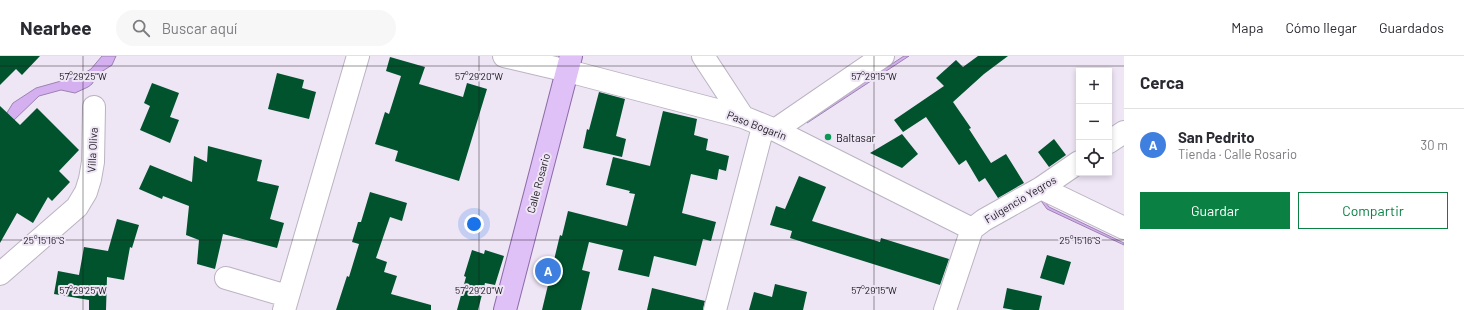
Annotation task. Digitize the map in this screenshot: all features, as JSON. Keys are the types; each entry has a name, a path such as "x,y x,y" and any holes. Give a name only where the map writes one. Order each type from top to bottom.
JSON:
{"main road":[{"name":"Calle Rosario","path":"505,310 569,63"}],"street":[{"path":"226,278 285,303 358,56"},
{"name":"Paso Bogarin","path":"504,56 569,63 743,117 972,229"},
{"path":"703,56 743,117"},
{"path":"715,310 769,129 883,56"},
{"name":"Villa Oliva","path":"0,274 77,207 86,192 93,162 94,107"},
{"path":"1112,140 1124,132"},
{"name":"Fulgencio Yegros","path":"945,310 972,229 984,220 1041,188 1076,164"},
{"path":"1041,188 1124,228"}],"shaded area":[{"path":"102,56 116,56 112,65 98,74 92,84 88,87 75,93 61,90 39,96 12,122 0,124 13,103 36,88 72,78 86,72 91,69"},
{"path":"904,56 909,56 807,123 805,121"},
{"path":"1041,196 1049,207 1124,243 1124,245 1047,209 1039,198"}],"building":[{"path":"0,56 40,56 22,75 16,69 0,85"},
{"path":"978,56 1008,56 984,74 953,102 971,128 969,129 991,163 1006,154 1024,183 998,198 985,178 979,182 966,160 959,165 926,117 903,132 894,120 944,86 936,78 956,60 963,67"},
{"path":"390,57 425,67 419,84 463,97 467,83 487,89 459,181 395,161 398,151 375,144 385,112 389,114 401,76 386,71"},
{"path":"277,73 304,80 302,88 316,92 309,119 268,109"},
{"path":"152,83 179,93 170,117 179,120 170,143 140,130 150,106 144,103"},
{"path":"599,92 625,99 616,136 626,139 622,157 583,148 587,129 589,130"},
{"path":"0,106 20,125 37,108 79,150 59,171 70,182 52,201 48,197 33,223 17,213 0,243"},
{"path":"663,111 697,119 694,135 708,139 706,150 729,156 726,171 719,169 717,180 691,174 682,213 716,222 711,241 703,239 696,266 654,256 649,277 618,270 623,250 589,242 582,270 590,272 581,310 542,310 560,235 562,236 568,211 627,226 635,194 629,193 630,191 606,185 613,157 650,166"},
{"path":"902,134 918,154 902,168 870,153"},
{"path":"1054,139 1066,155 1049,167 1038,152"},
{"path":"208,146 262,160 257,181 279,186 270,219 284,223 277,248 223,234 215,269 197,264 199,240 186,235 189,206 163,196 162,199 139,189 150,165 192,182 194,156 207,162"},
{"path":"799,176 826,187 812,221 880,242 881,238 949,259 940,285 790,238 792,231 770,225 776,206 785,209"},
{"path":"370,192 407,203 402,221 390,217 376,258 387,262 384,272 397,276 391,294 431,305 431,310 336,310 347,276 349,277 359,244 352,242 358,222 361,222"},
{"path":"117,219 139,225 132,248 130,247 124,280 107,277 106,310 89,310 89,300 54,294 58,271 79,275 84,247 108,251"},
{"path":"472,250 484,254 485,250 504,256 495,285 485,283 478,310 457,310 466,277 464,276"},
{"path":"1047,255 1071,262 1064,285 1040,278"},
{"path":"775,284 807,292 803,310 749,310 754,292 772,297"},
{"path":"652,288 705,301 703,310 647,310"},
{"path":"1007,288 1042,296 1039,310 1014,310 1003,308"}],"place":[{"name":"Baltasar","path":"828,137"},
{"name":"San Pedrito","path":"548,271"}]}
